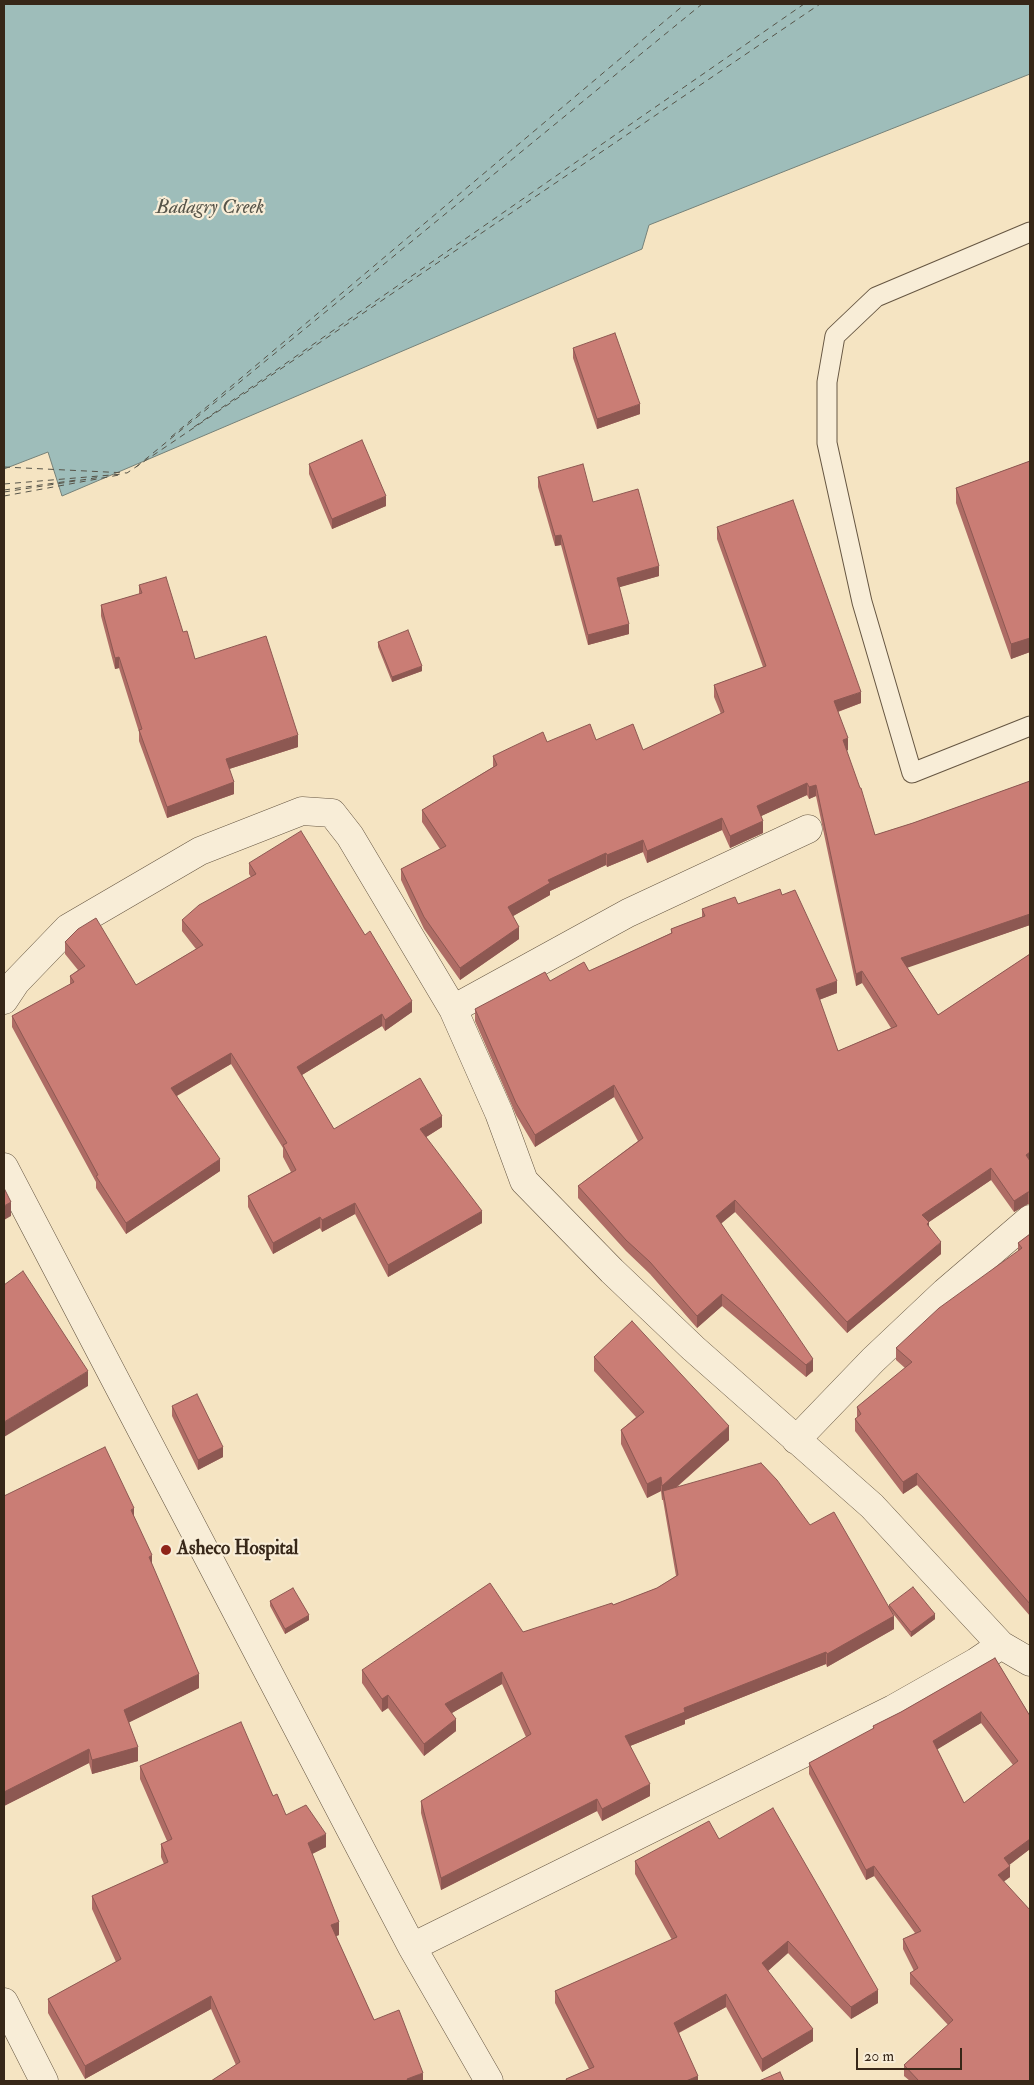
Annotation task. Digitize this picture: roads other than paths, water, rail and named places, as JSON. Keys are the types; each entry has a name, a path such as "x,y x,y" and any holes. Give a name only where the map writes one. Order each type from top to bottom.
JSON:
{"street":[{"path":"4,1000 16,982 68,928 200,852 302,810 332,813 350,836 453,1009 499,1113 524,1181 619,1278 796,1440 872,1506 1001,1646 1030,1662"},
{"path":"453,1009 628,914 808,829"},
{"path":"4,1167 412,1947 489,2081"},
{"path":"796,1440 873,1360 916,1319 1030,1219"},
{"path":"412,1947 884,1713 1001,1646"},
{"path":"4,2002 44,2081"}],"lane":[{"path":"1030,232 876,297 835,336 827,382 826,443 862,602 912,773 1030,726"}],"water":[{"name":"Badagry Creek","path":"4,4 1030,4 1030,74 649,225 642,249 62,496 48,452 4,469"}],"place":[{"name":"Asheco Hospital","path":"166,1550"}]}
